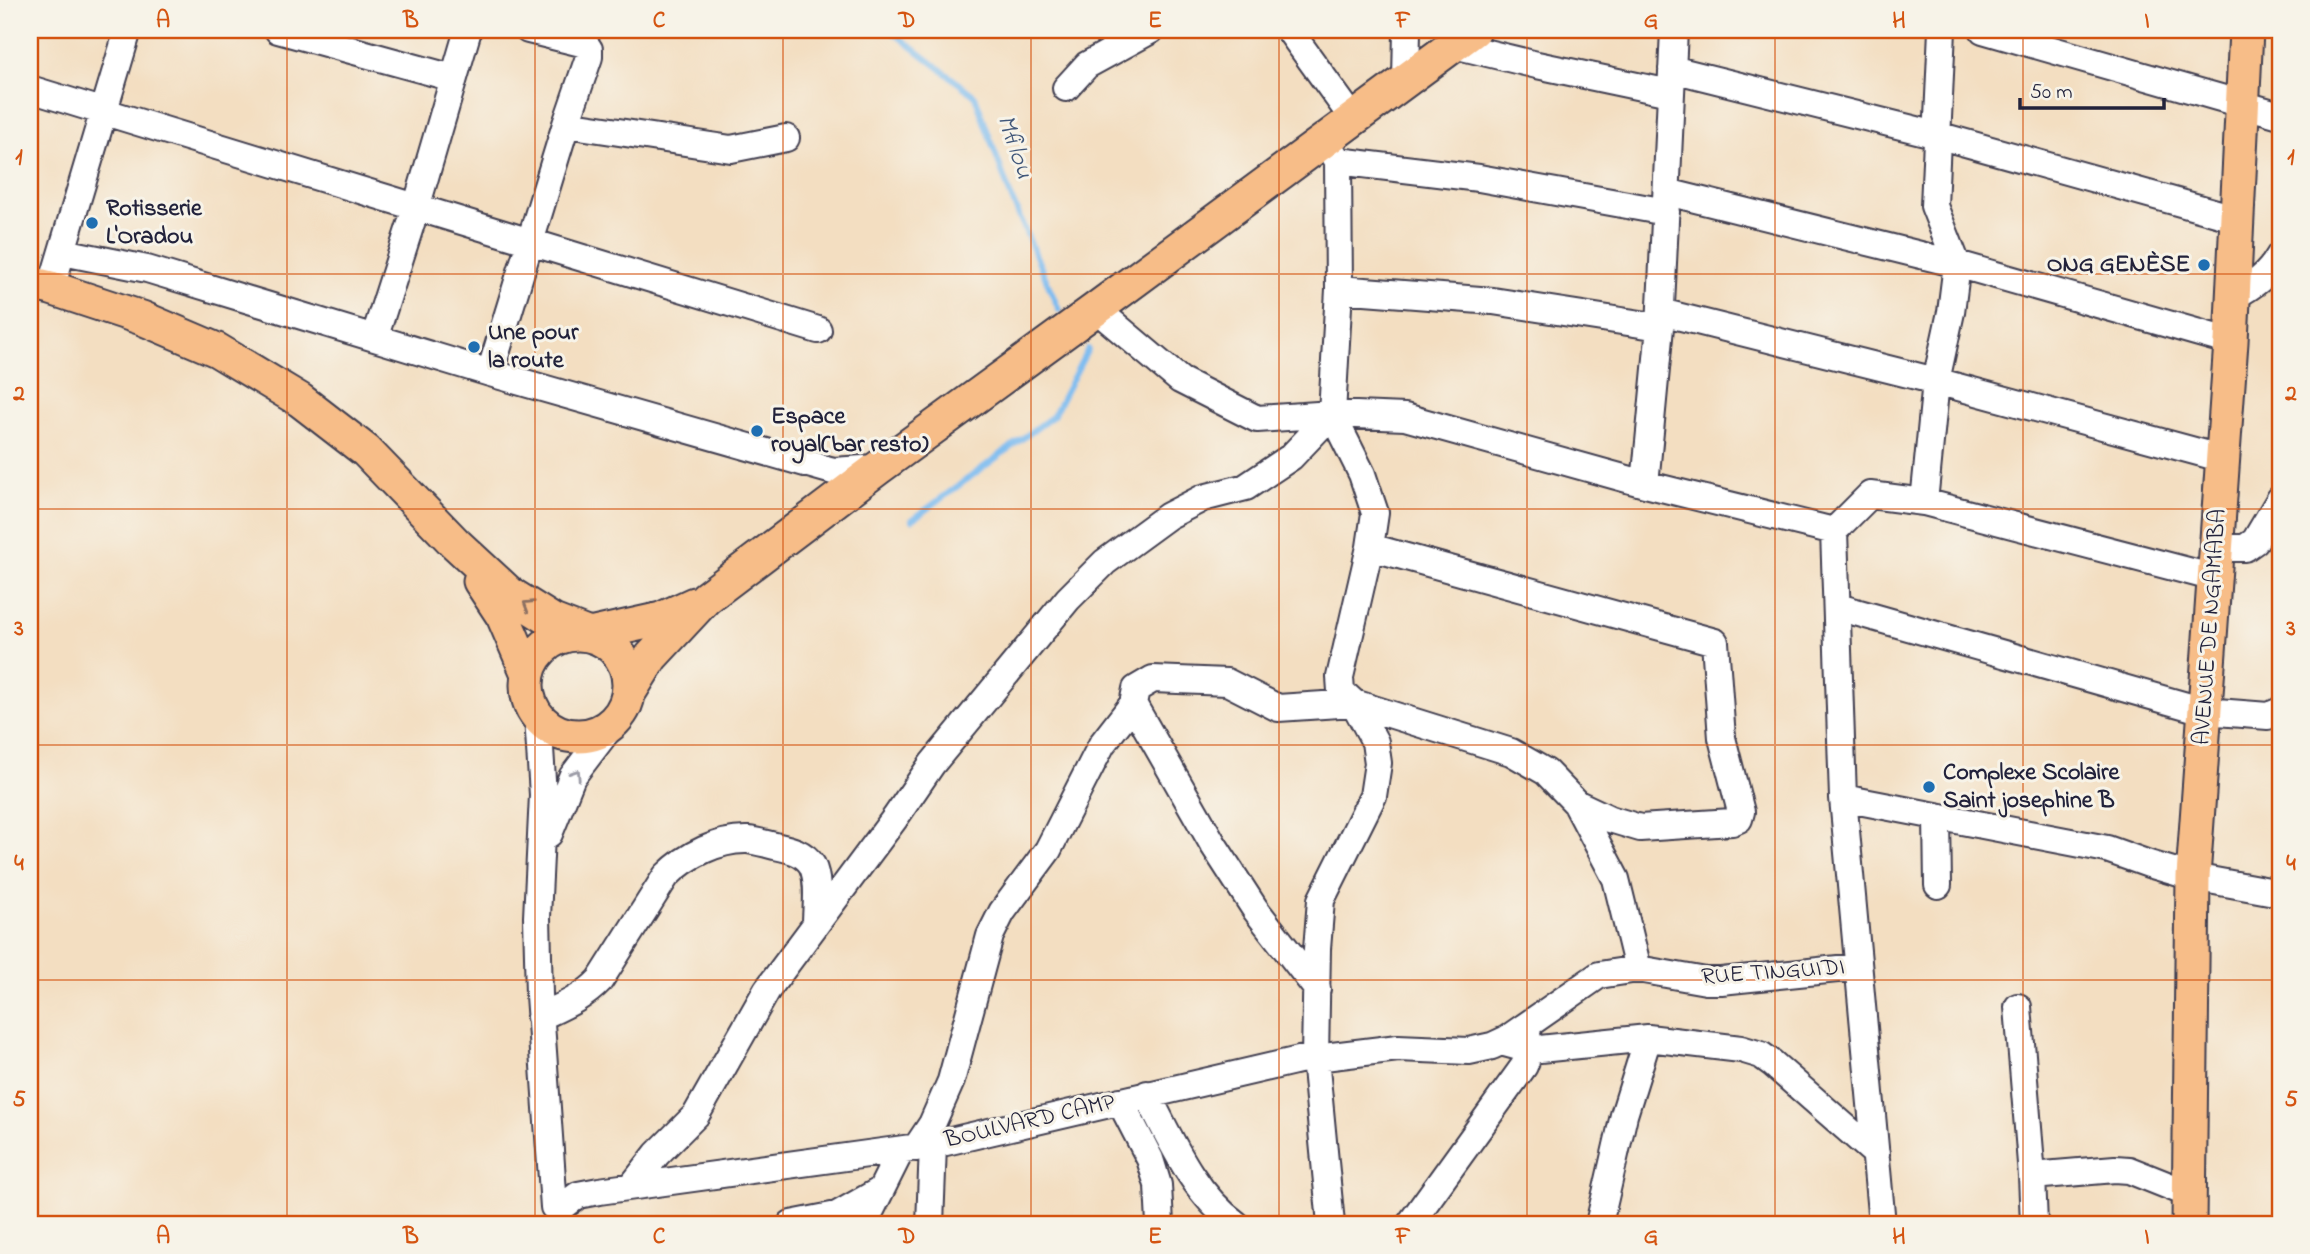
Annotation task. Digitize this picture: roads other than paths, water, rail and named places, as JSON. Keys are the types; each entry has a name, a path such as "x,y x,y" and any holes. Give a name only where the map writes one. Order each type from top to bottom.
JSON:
{"main road":[{"name":"AVENUE DE NGAMABA","path":"2189,1209 2193,877 2224,458 2246,30"},
{"path":"629,691 651,657 706,598 1096,309 1332,151 1354,120 1464,37"},
{"path":"41,286 142,318 217,349 300,400 366,451 510,594 553,621 589,635 603,640 615,649 624,661 629,675 629,691 624,708 614,722 600,732 583,736 566,735 550,729 538,717 528,697 528,674 534,659 544,647 557,638 573,634 589,635 661,619 706,598"},
{"path":"456,543 503,616 528,674"}],"street":[{"path":"41,286 63,252 128,30"},
{"path":"278,30 453,79"},
{"path":"375,336 468,30"},
{"path":"490,373 589,57 589,49 585,44 528,30"},
{"path":"1289,30 1354,120"},
{"path":"1406,30 1406,80"},
{"path":"1645,484 1661,319 1674,30"},
{"path":"1924,502 1936,381 1958,264 1934,205 1942,30"},
{"path":"1983,30 2280,115"},
{"path":"1066,88 1087,65 1145,31"},
{"path":"1464,37 1537,65 1671,81 1937,135 2238,219"},
{"path":"30,89 818,330"},
{"path":"566,124 731,149 786,138"},
{"path":"1331,1224 1315,1058 1321,900 1373,796 1378,764 1376,741 1354,702 1341,691 1340,677 1370,547 1375,513 1362,474 1332,414 1339,289 1332,151 1479,178 1666,202 1958,264 2231,342"},
{"path":"63,252 146,269 375,336 490,373 833,471 878,468"},
{"path":"2233,297 2254,286 2266,275 2280,255"},
{"path":"1339,289 1493,301 1661,319 1936,381 2224,458"},
{"path":"1096,309 1180,380 1257,419 1332,414 1405,417 1645,484 1835,531"},
{"path":"632,1186 657,1154 696,1115 754,1010 956,732 1087,578 1168,516 1203,498 1246,488 1291,457 1332,414"},
{"path":"1882,1224 1843,798 1835,531 1870,495 1924,502 2216,563 2255,541 2280,499"},
{"path":"1370,547 1715,642 1722,738 1741,811 1739,819 1732,822 1640,828 1610,819 1576,803"},
{"path":"1838,607 2204,711 2268,716 2280,711"},
{"path":"864,1224 881,1191 932,1124 951,1081 990,936 1002,912 1048,850 1102,744 1133,704 1136,689 1153,679 1227,682 1278,708 1354,702 1511,752 1546,772 1576,803 1616,879 1637,969"},
{"path":"1133,704 1213,844 1255,909 1317,989"},
{"path":"538,717 543,795 537,917 540,1017 556,1216"},
{"path":"539,859 572,777 614,722"},
{"path":"1843,798 2108,849 2193,877 2280,893"},
{"path":"1937,818 1938,884"},
{"path":"540,1017 577,1000 590,990 600,979 666,876 706,848 749,840 792,849 803,856 811,863 815,874 816,924"},
{"name":"RUE TINGUIDI","path":"1501,1042 1528,1038 1599,975 1637,969 1706,981 1721,981 1857,967"},
{"path":"2018,1007 2034,1224"},
{"path":"1410,1224 1524,1066 1528,1038 1648,1038 1741,1049 1761,1055 1876,1154"},
{"path":"1599,1224 1625,1115 1648,1038"},
{"name":"BOULVARD CAMP","path":"556,1216 578,1195 916,1147 1255,1069 1315,1058 1398,1048 1469,1051 1501,1042"},
{"path":"1147,1094 1185,1166 1212,1203 1236,1224"},
{"path":"1120,1101 1150,1159 1158,1185 1160,1224"},
{"path":"916,1147 930,1224"},
{"path":"2032,1177 2115,1168 2129,1170 2189,1209"},
{"path":"791,1224 837,1215 881,1191"}],"waterway":[{"name":"Mfilou","path":"890,30 975,96 1011,197 1059,310"},
{"name":"Mfilou","path":"912,520 1053,416 1088,349"}],"place":[{"name":"Rotisserie L'Oradou","path":"92,223"},
{"name":"ONG GENÈSE","path":"2204,265"},
{"name":"Une pour la route","path":"474,347"},
{"name":"Espace royal(bar resto)","path":"757,431"},
{"name":"Complexe Scolaire Saint josephine B","path":"1929,787"}]}
